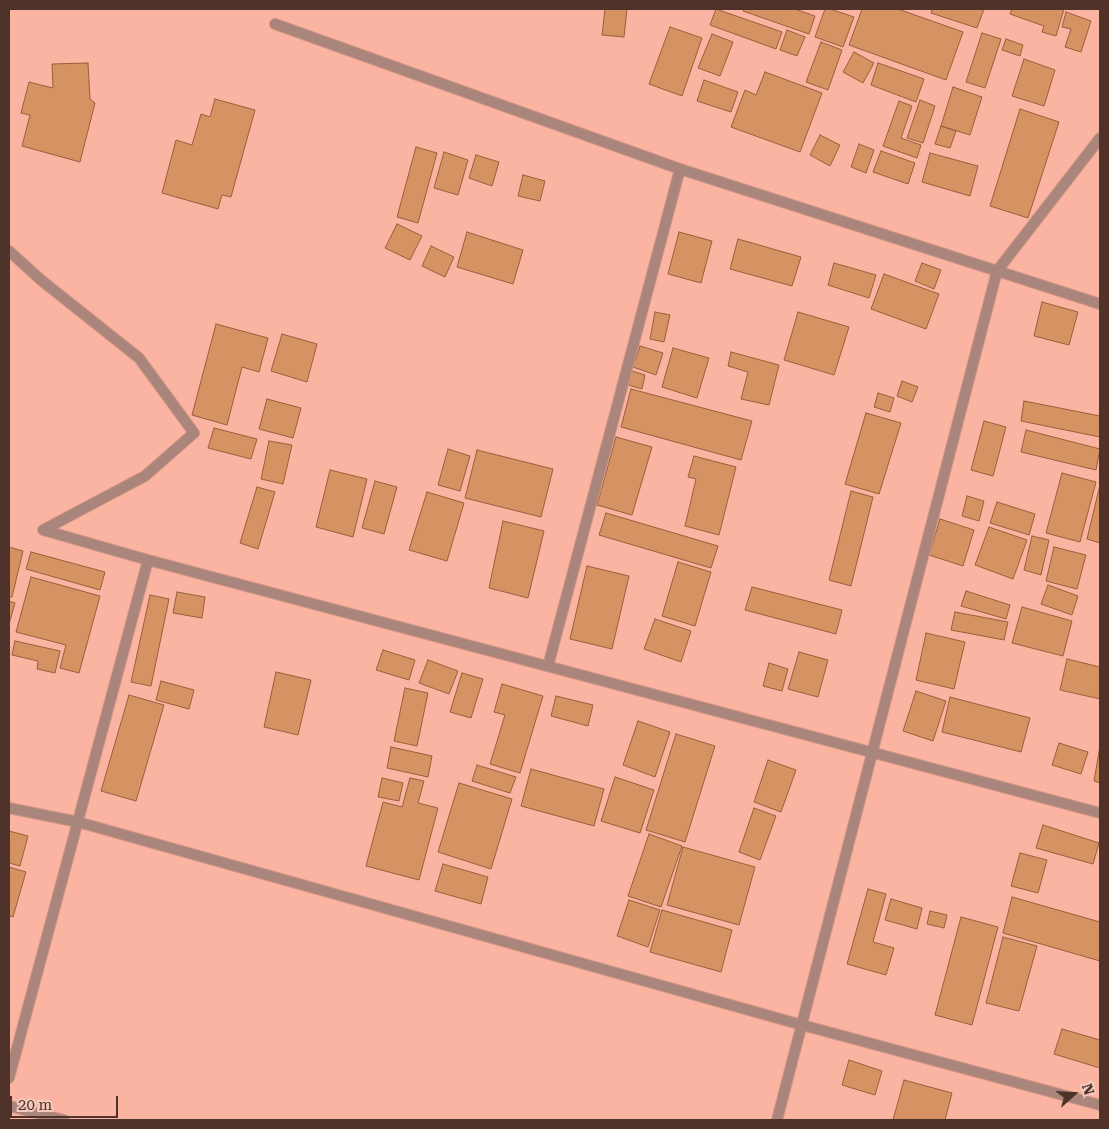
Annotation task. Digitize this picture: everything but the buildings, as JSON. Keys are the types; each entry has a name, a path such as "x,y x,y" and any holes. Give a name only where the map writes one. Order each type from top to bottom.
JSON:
{"street":[{"path":"276,24 680,169 1100,304"},
{"path":"777,1120 997,271 1100,138"},
{"path":"548,666 680,169"},
{"path":"9,251 41,280 139,358 194,433 144,476 43,530 148,560 1100,813"},
{"path":"9,1078 148,560"},
{"path":"9,808 78,822 802,1025 1100,1105"},
{"path":"9,1106 64,1120"}]}
